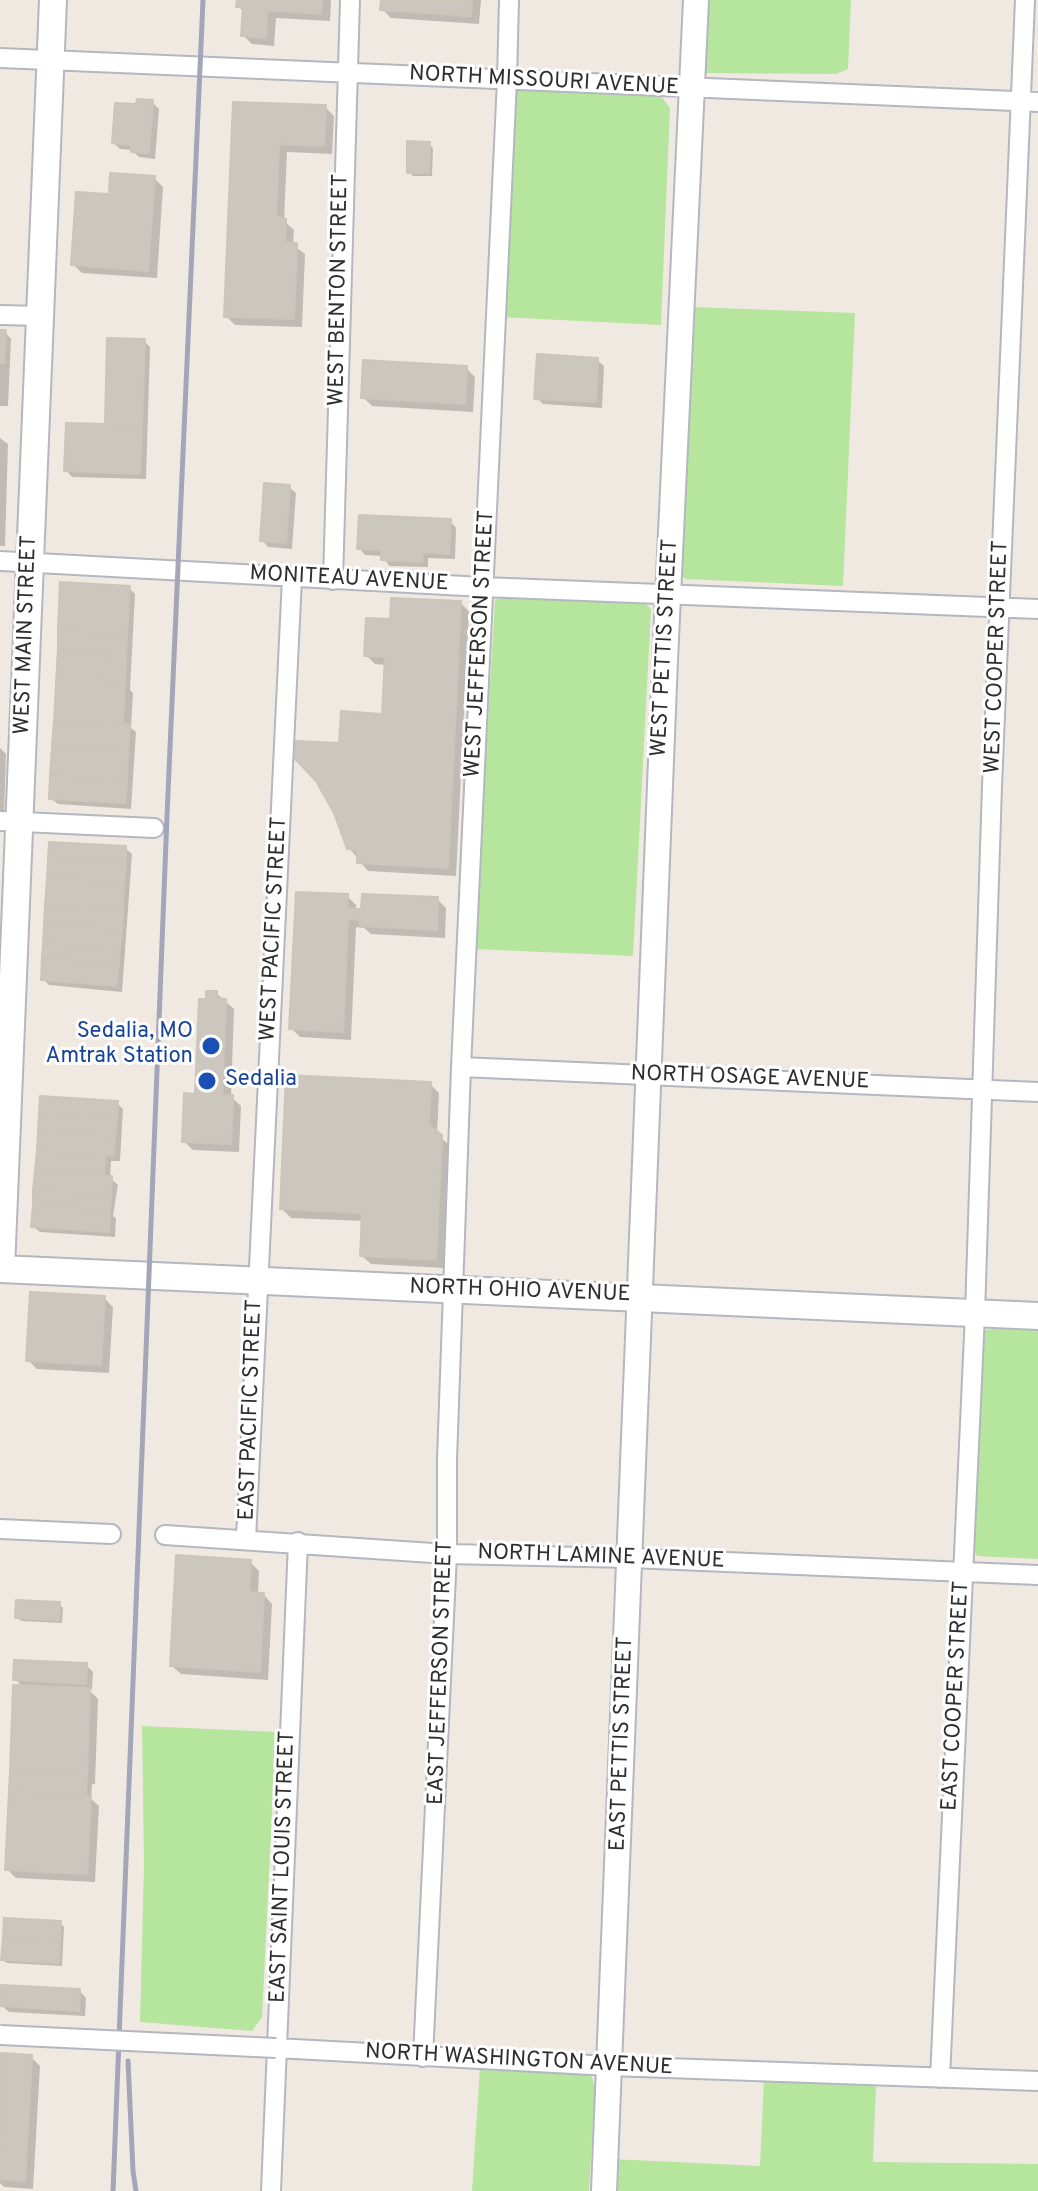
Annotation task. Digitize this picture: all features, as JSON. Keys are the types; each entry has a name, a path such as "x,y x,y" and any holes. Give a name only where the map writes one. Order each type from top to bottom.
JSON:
{"main road":[{"name":"WEST MAIN STREET","path":"0,1269 10,821 29,562 53,0"},
{"name":"NORTH OHIO AVENUE","path":"0,1269 1038,1316"}],"street":[{"name":"WEST BENTON STREET","path":"333,580 350,0"},
{"name":"WEST JEFFERSON STREET","path":"453,1289 509,0"},
{"name":"WEST PETTIS STREET","path":"640,1297 696,0"},
{"name":"WEST COOPER STREET","path":"975,1314 999,607 1029,102 1025,0"},
{"name":"NORTH MISSOURI AVENUE","path":"0,58 1029,102"},
{"path":"0,315 40,316"},
{"name":"MONITEAU AVENUE","path":"0,561 483,587 1038,609"},
{"name":"WEST PACIFIC STREET","path":"258,1280 292,578"},
{"path":"10,821 154,828"},
{"name":"NORTH OSAGE AVENUE","path":"461,1067 1038,1092"},
{"path":"0,1269 0,1289"},
{"name":"EAST PACIFIC STREET","path":"246,1539 258,1280"},
{"name":"EAST JEFFERSON STREET","path":"423,2057 447,1554 453,1289"},
{"name":"EAST PETTIS STREET","path":"604,2191 640,1297"},
{"name":"EAST COOPER STREET","path":"940,2078 975,1314"},
{"path":"0,1529 111,1534"},
{"name":"NORTH LAMINE AVENUE","path":"165,1535 447,1554 630,1558 1038,1575"},
{"name":"EAST SAINT LOUIS STREET","path":"271,2191 298,1542"},
{"name":"NORTH WASHINGTON AVENUE","path":"0,2035 610,2066 1038,2081"}],"green space":[{"path":"701,0 851,0 848,69 836,74 702,73"},
{"path":"512,89 661,96 670,108 661,325 500,317"},
{"path":"690,307 855,313 843,586 686,579 676,571"},
{"path":"511,591 641,599 651,609 633,956 475,949 495,600"},
{"path":"985,1330 1038,1330 1038,1559 977,1556 972,1548 981,1338"},
{"path":"142,1726 276,1732 262,2017 252,2031 140,2022 144,1865"},
{"path":"480,2066 584,2071 592,2077 595,2088 589,2191 472,2191"},
{"path":"764,2079 876,2085 873,2162 1038,2164 1038,2191 610,2191 611,2159 760,2166"}],"building":[{"path":"237,0 322,0 321,14 267,10 266,38 241,36 243,7 236,7"},
{"path":"381,0 472,0 471,16 380,10"},
{"path":"137,99 153,100 149,153 131,152 131,145 112,143 115,103 136,104"},
{"path":"233,102 326,105 324,146 279,144 276,216 286,219 285,242 297,243 294,319 224,317"},
{"path":"407,141 430,142 429,173 407,173"},
{"path":"110,173 155,176 148,271 71,265 76,192 109,194"},
{"path":"0,330 6,330 4,363 0,363"},
{"path":"107,338 145,339 142,425 105,424"},
{"path":"537,354 598,358 596,402 534,399"},
{"path":"363,360 467,366 465,404 361,398"},
{"path":"66,423 142,425 140,474 64,471"},
{"path":"264,483 290,485 286,543 260,541"},
{"path":"359,515 451,519 449,554 423,552 422,562 381,560 381,550 357,549"},
{"path":"60,582 130,586 127,634 58,631"},
{"path":"391,598 461,601 448,868 357,863 357,850 347,849 334,813 316,781 295,759 296,741 339,743 341,711 382,714 385,657 364,656 366,618 390,619"},
{"path":"58,631 127,634 125,682 103,681 105,650 58,648"},
{"path":"58,648 105,650 103,681 125,682 123,724 54,720"},
{"path":"54,720 130,724 128,752 52,747"},
{"path":"52,747 128,752 127,780 50,775"},
{"path":"50,775 127,780 125,803 49,799"},
{"path":"49,842 126,846 126,864 48,860"},
{"path":"48,860 126,864 124,882 47,878"},
{"path":"47,878 124,882 123,909 45,905"},
{"path":"296,892 348,894 347,909 361,909 362,894 438,897 437,930 360,926 360,920 348,919 343,1032 289,1029"},
{"path":"45,905 123,909 122,929 44,925"},
{"path":"44,925 122,929 120,948 43,943"},
{"path":"43,943 120,948 119,963 42,958"},
{"path":"42,958 119,963 116,986 41,980"},
{"name":"Sedalia, MO Amtrak Station","path":"206,991 217,991 217,998 226,999 222,1095 233,1095 231,1144 182,1142 184,1093 195,1094 199,999 206,999"},
{"path":"286,1075 431,1082 429,1125 442,1135 436,1260 360,1256 362,1213 280,1209"},
{"path":"40,1096 118,1101 117,1119 39,1114"},
{"path":"39,1114 117,1119 115,1137 38,1132"},
{"path":"38,1132 115,1137 114,1156 37,1151"},
{"path":"37,1151 105,1155 104,1176 35,1171"},
{"path":"35,1171 112,1176 111,1195 33,1190"},
{"path":"33,1190 111,1195 110,1210 33,1205"},
{"path":"33,1205 110,1210 109,1232 31,1227"},
{"path":"30,1292 105,1296 101,1365 26,1361"},
{"path":"176,1555 251,1560 249,1592 264,1593 260,1672 170,1666"},
{"path":"16,1600 60,1602 59,1620 15,1618"},
{"path":"14,1660 87,1663 86,1684 13,1680"},
{"path":"13,1685 90,1688 87,1776 10,1772"},
{"path":"10,1772 87,1776 86,1795 9,1791"},
{"path":"9,1791 91,1796 87,1874 5,1870"},
{"path":"4,1918 61,1921 60,1942 3,1939"},
{"path":"3,1939 60,1942 59,1963 1,1960"},
{"path":"1,1985 80,1989 79,2011 0,2006"},
{"path":"1,2053 32,2055 25,2181 0,2179"}],"railway":[{"path":"113,2191 167,816 203,0"},
{"path":"128,2061 136,2191"}],"place":[{"name":"Sedalia, MO Amtrak Station","path":"211,1046"},
{"name":"Sedalia","path":"207,1081"}]}
